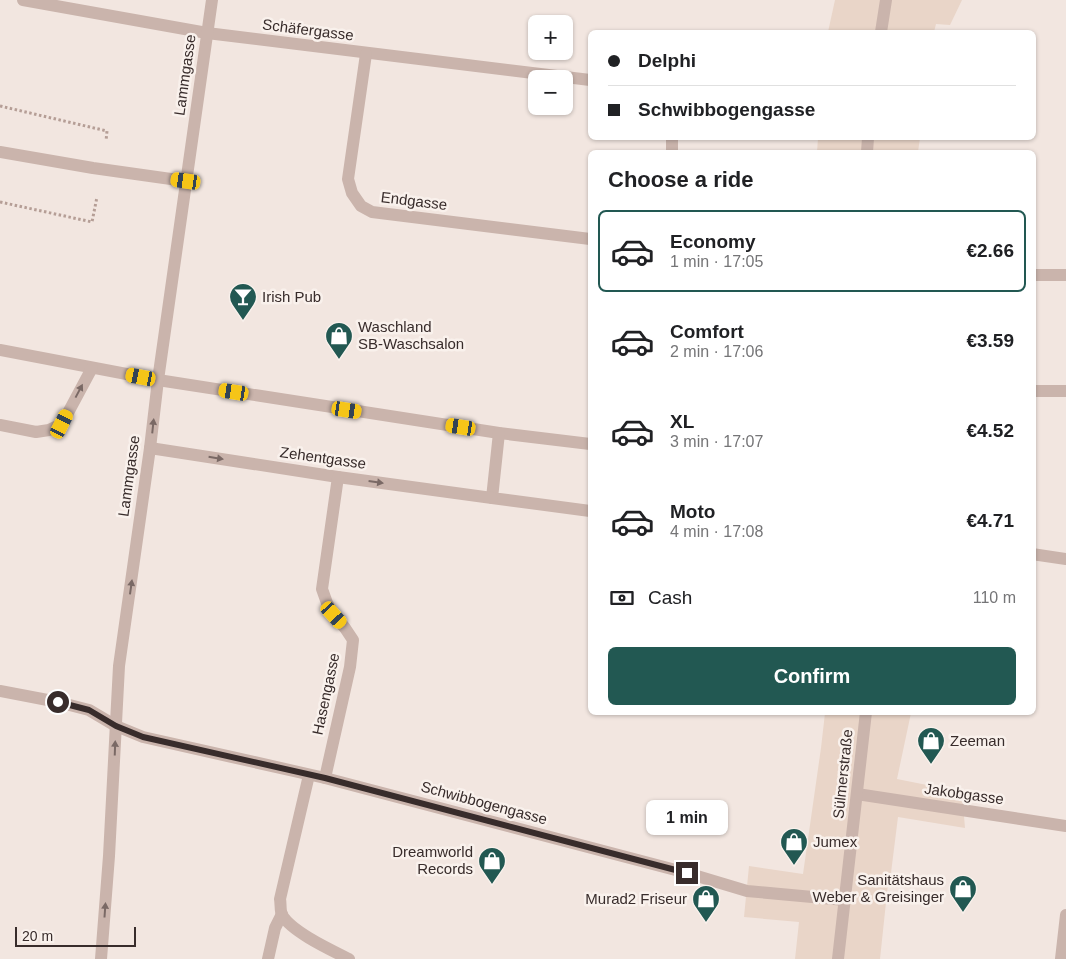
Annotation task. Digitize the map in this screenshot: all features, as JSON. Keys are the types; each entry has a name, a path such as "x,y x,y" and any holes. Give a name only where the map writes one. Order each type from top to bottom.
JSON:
{"street":[{"name":"Schäfergasse","path":"23,0 207,33 588,80"},
{"name":"Lammgasse","path":"101,959 120,666 212,0"},
{"path":"881,30 886,0"},
{"name":"Endgasse","path":"366,54 348,179 352,193 361,206 372,212 588,238"},
{"path":"0,152 186,181"},
{"path":"1036,275 1066,275"},
{"path":"0,350 158,380 499,433 588,444"},
{"path":"0,425 36,432 50,430 62,424 92,368"},
{"path":"1036,391 1066,391"},
{"path":"492,498 499,433"},
{"name":"Zehentgasse","path":"150,448 338,477 588,511"},
{"name":"Hasengasse","path":"325,778 350,667 353,640 334,615 322,589 338,477"},
{"path":"1036,555 1066,559"},
{"name":"Schwibbogengasse","path":"0,692 58,702 89,710 116,726 143,737 325,778 687,873 747,891 845,900"},
{"name":"Sülmerstraße","path":"838,959 866,715"},
{"path":"309,775 280,899 282,914 292,925 311,938 349,959"},
{"name":"Jakobgasse","path":"857,794 1066,826"},
{"path":"268,959 274,928 282,914"},
{"path":"1062,959 1066,915"}],"shaded area":[{"path":"835,0 962,0 950,25 936,24 934,30 828,30"},
{"path":"818,140 920,140 918,150 817,150"},
{"path":"825,715 911,715 897,779 962,792 965,828 898,817 891,873 889,874 880,959 795,959 799,922 744,917 749,866 803,874"}],"place":[{"name":"Irish Pub","path":"243,321"},
{"name":"Waschland SB-Waschsalon","path":"339,360"},
{"name":"Zeeman","path":"931,765"},
{"name":"Jumex","path":"794,866"},
{"name":"Dreamworld Records","path":"492,885"},
{"name":"Sanitätshaus Weber & Greisinger","path":"963,913"},
{"name":"Murad2 Friseur","path":"706,923"}],"route":[{"path":"58,702 89,710 116,726 143,737 325,778 687,873"}]}
